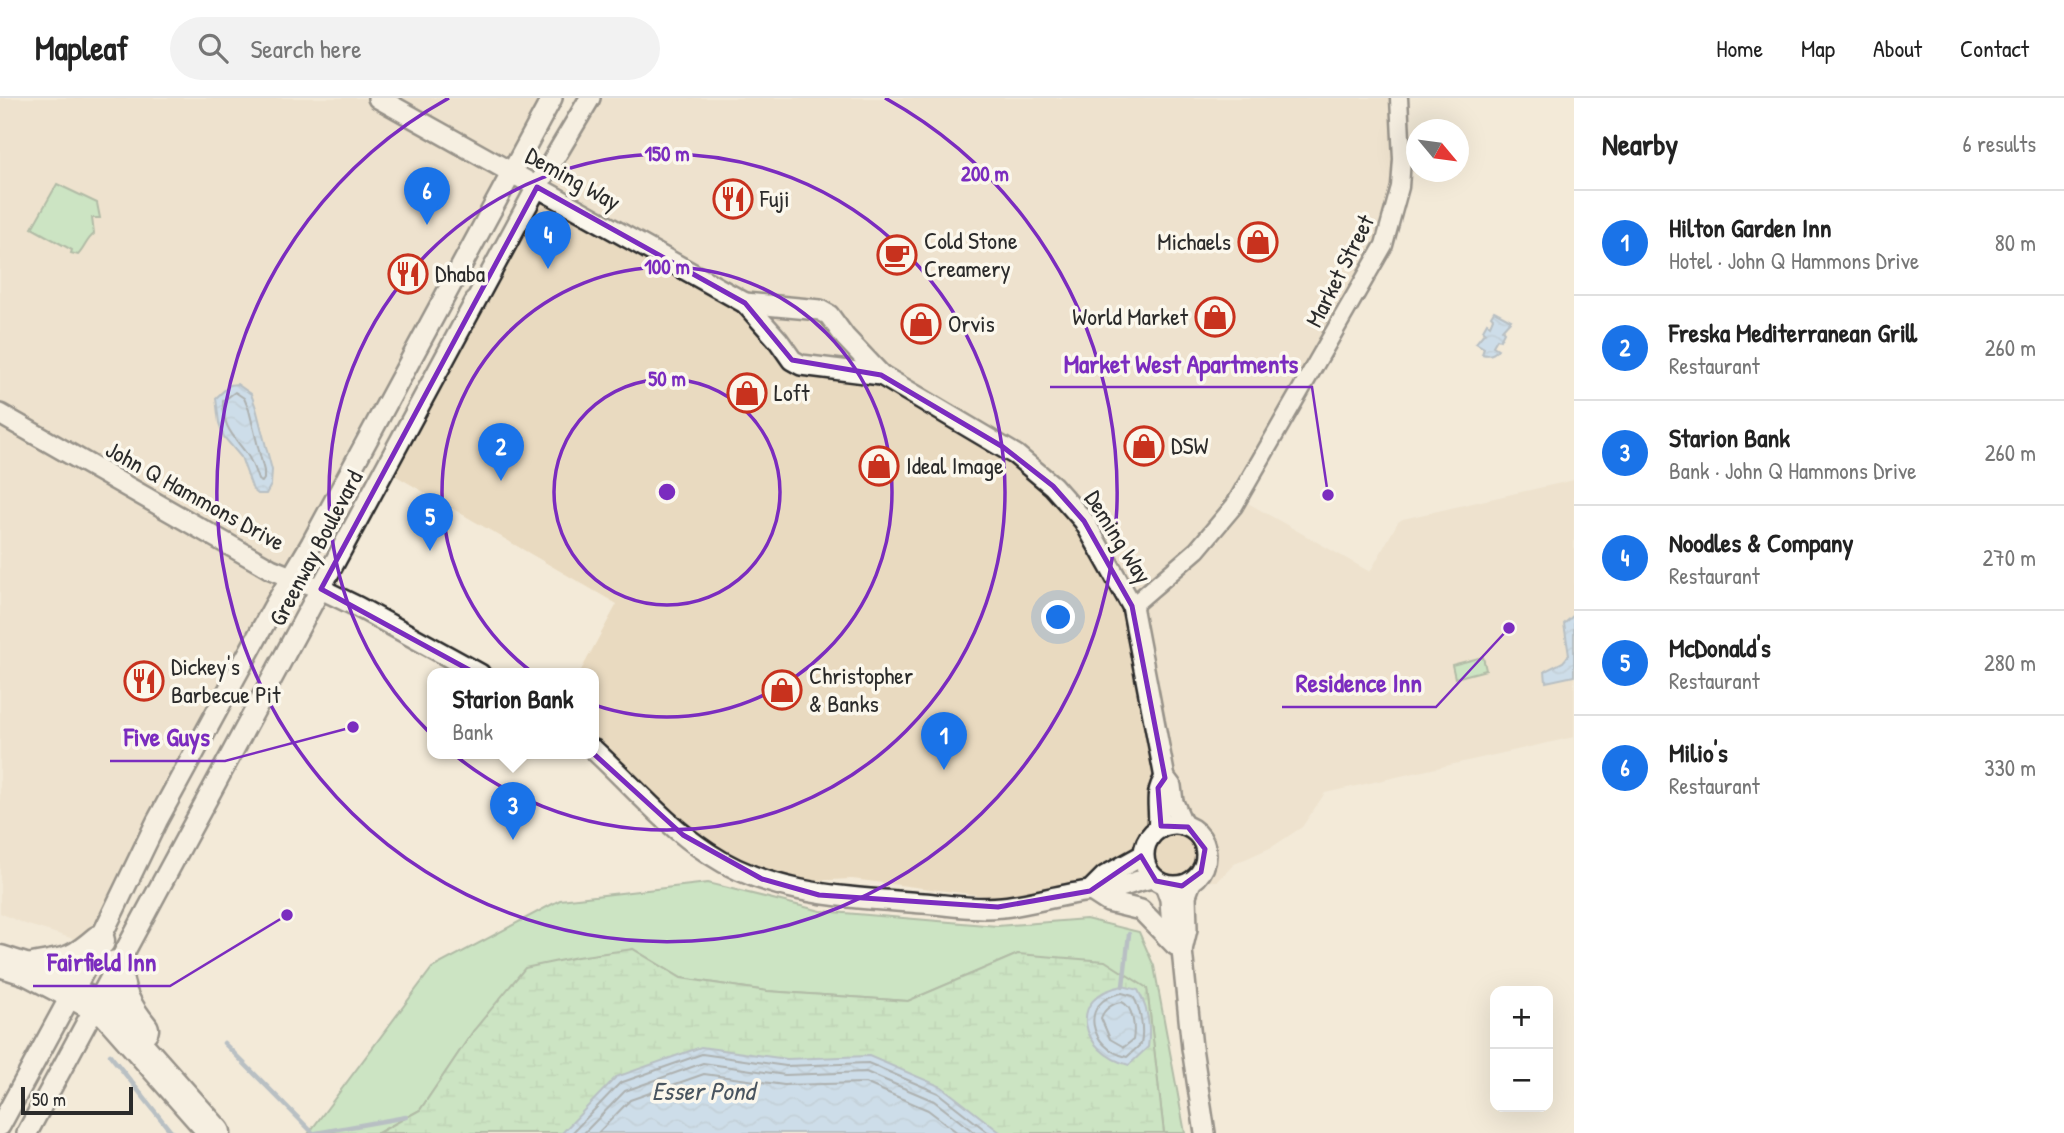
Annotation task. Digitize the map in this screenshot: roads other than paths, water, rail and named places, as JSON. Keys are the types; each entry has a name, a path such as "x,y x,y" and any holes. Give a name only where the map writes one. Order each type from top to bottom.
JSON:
{"highway":[{"path":"28,970 65,964 80,957 99,941"},
{"path":"0,961 28,970 108,1012 215,1133"},
{"path":"116,966 119,992 135,1018 227,1133"}],"street":[{"name":"Deming Way","path":"378,98 745,303 792,359 801,365 881,375"},
{"name":"Greenway Boulevard","path":"27,1133 83,998 99,941 158,821 552,98"},
{"name":"Greenway Boulevard","path":"0,1126 83,998 116,966 537,187 590,98"},
{"name":"Market Street","path":"1132,606 1197,550 1234,506 1384,245 1400,187 1402,159 1399,98"},
{"name":"Deming Way","path":"745,303 820,310 829,315 845,337 881,375 1003,446 1053,486 1084,521 1132,606 1165,778 1171,786 1173,802 1183,825"},
{"name":"John Q Hammons Drive","path":"0,414 271,569 321,589 469,668"},
{"path":"599,756 653,810 710,855 738,870 789,888 819,895 967,908 1036,903 1090,891 1159,881 1173,887 1191,882"},
{"name":"Deming Way","path":"1158,829 1158,788 1165,778"},
{"path":"1182,950 1172,929 1170,899 1144,863 1143,855 1147,840 1158,829 1174,824 1183,825 1197,833 1205,849 1206,858 1201,872 1191,882 1186,895 1187,929 1182,950 1192,1048 1205,1133"},
{"path":"1090,891 1105,876 1143,855"},
{"path":"1090,891 1108,902 1141,910 1182,950"}],"water":[{"path":"1494,311 1511,320 1502,330 1504,332 1500,340 1497,339 1493,346 1498,349 1491,354 1482,354 1484,348 1476,343 1485,332 1483,330 1487,323 1490,325"},
{"path":"237,384 251,394 256,408 272,470 271,485 266,494 258,494 253,490 241,457 224,437 219,423 216,398 230,385"},
{"path":"1574,615 1574,676 1546,682 1545,671 1563,662 1569,655 1564,624"},
{"path":"1123,986 1138,990 1149,1025 1148,1047 1129,1065 1113,1059 1100,1049 1086,1025 1087,1012 1093,1001 1105,992"},
{"name":"Esser Pond","path":"701,1047 787,1059 869,1056 942,1087 1001,1133 562,1133 616,1077"}],"waterway":[{"path":"1123,986 1129,934"},
{"path":"224,1043 313,1133"},
{"path":"110,1055 172,1133"},
{"path":"316,1133 406,1117"}],"place":[{"name":"Fuji","path":"733,199"},
{"name":"Milio's","path":"427,225"},
{"name":"Michaels","path":"1258,242"},
{"name":"Cold Stone Creamery","path":"897,255"},
{"name":"Noodles & Company","path":"548,269"},
{"name":"Dhaba","path":"408,274"},
{"name":"World Market","path":"1215,317"},
{"name":"Orvis","path":"921,324"},
{"name":"Loft","path":"747,393"},
{"name":"DSW","path":"1144,446"},
{"name":"Ideal Image","path":"879,466"},
{"name":"Freska Mediterranean Grill","path":"501,481"},
{"name":"Market West Apartments","path":"1328,495"},
{"name":"McDonald's","path":"430,551"},
{"name":"Residence Inn","path":"1509,628"},
{"name":"Dickey's Barbecue Pit","path":"144,681"},
{"name":"Christopher & Banks","path":"782,690"},
{"name":"Five Guys","path":"353,727"},
{"name":"Hilton Garden Inn","path":"944,770"},
{"name":"Starion Bank","path":"513,840"},
{"name":"Fairfield Inn","path":"287,915"}]}
